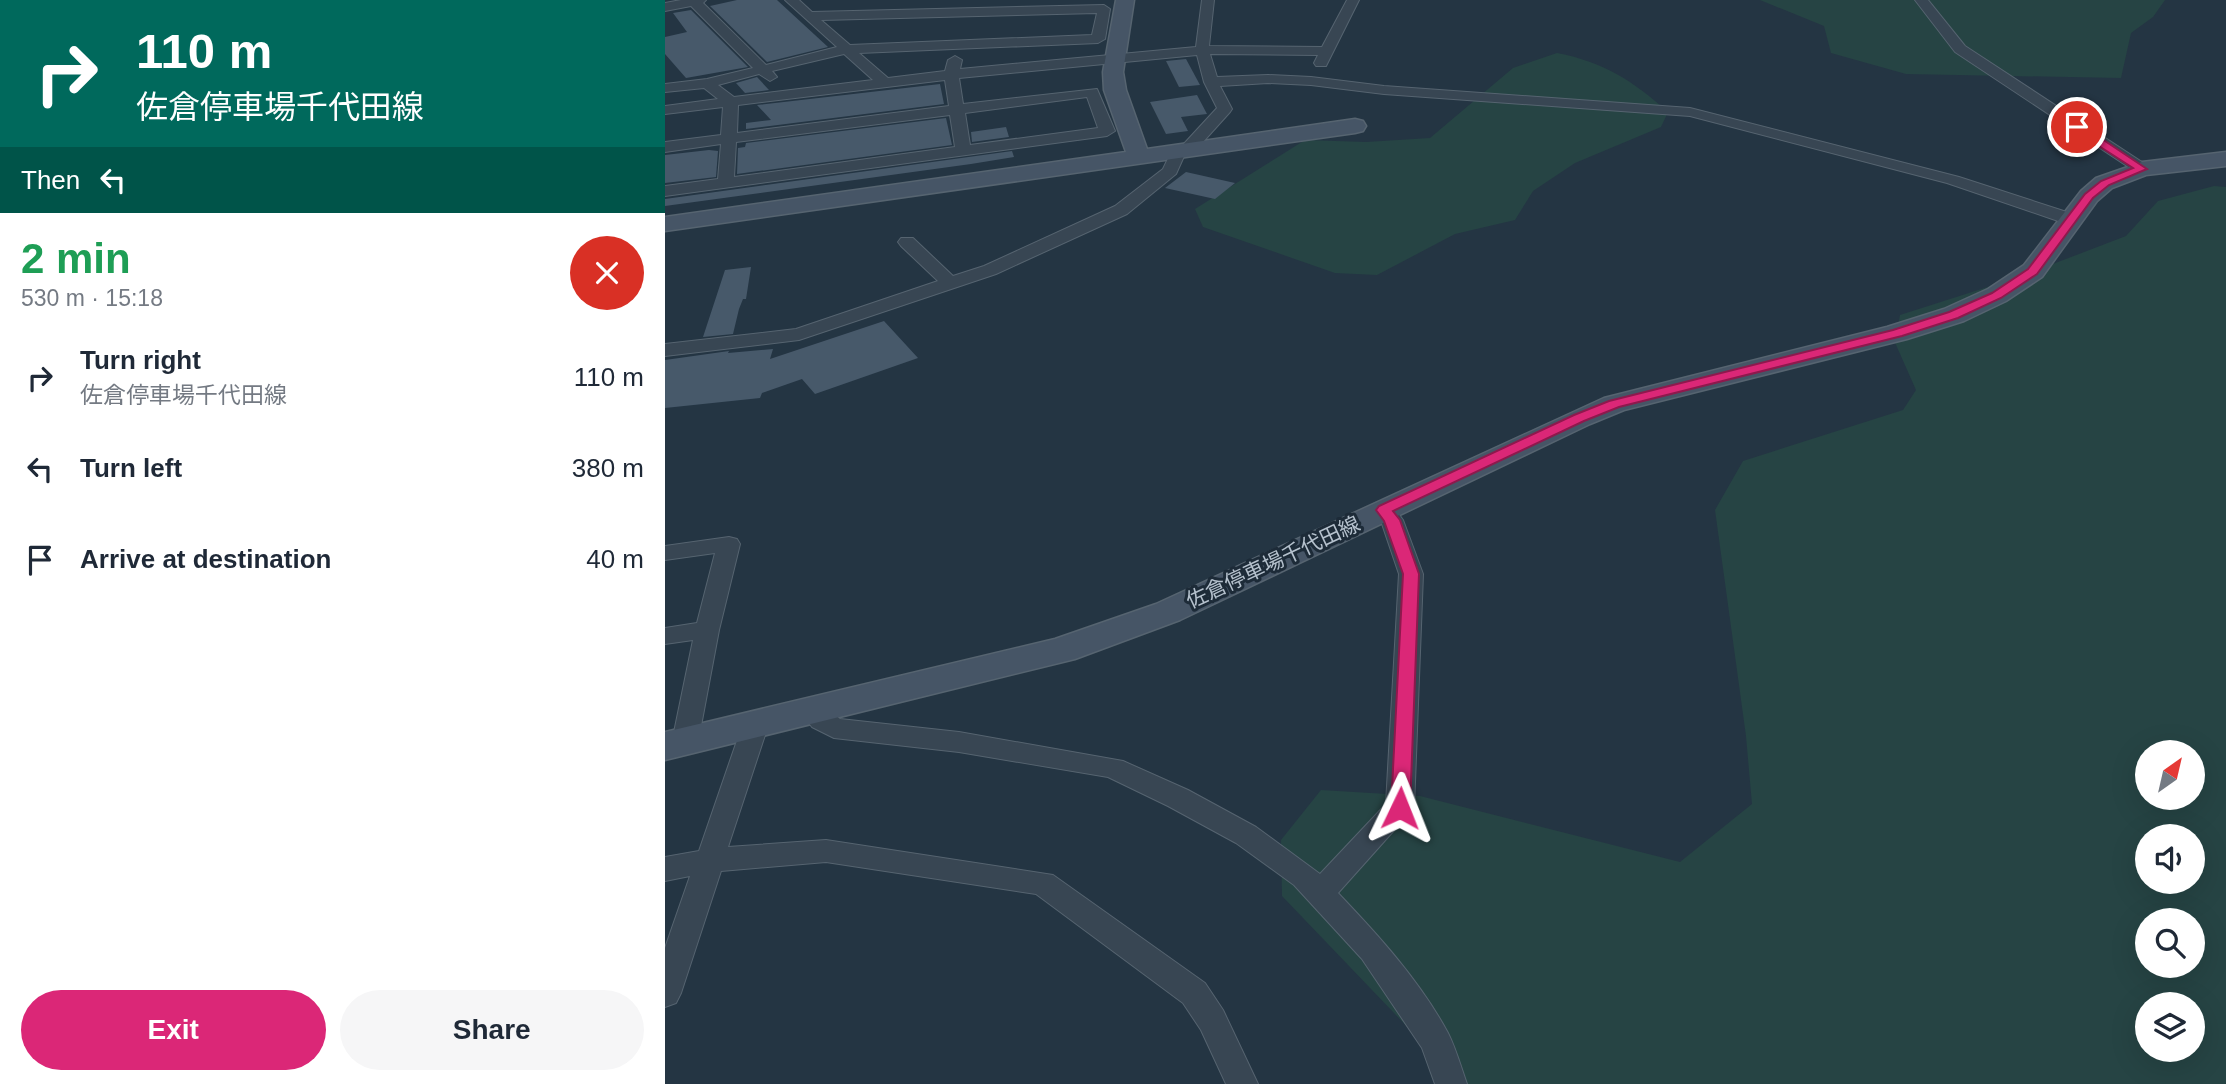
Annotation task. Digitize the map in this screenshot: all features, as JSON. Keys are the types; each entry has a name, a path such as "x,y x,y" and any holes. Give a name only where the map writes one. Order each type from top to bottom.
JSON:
{"main road":[{"path":"1125,0 1113,72 1115,90 1139,157"},
{"path":"665,224 1355,127"},
{"name":"佐倉停車場千代田線","path":"675,744 814,712 1097,639 1168,612 1579,418 1614,404 1897,333 1954,315 1997,295 2033,271 2070,219 2089,196 2105,183 2141,169 2226,159"}],"street":[{"path":"665,8 696,0 788,95"},
{"path":"791,0 885,83"},
{"path":"665,350 799,334 1016,260 1121,210 1170,171 1183,151 1225,109 1211,82 1202,50 1208,0"},
{"path":"1311,81 1353,0"},
{"path":"1921,0 1960,50 2141,169"},
{"path":"665,87 707,83 847,49 1098,39 1104,9 970,7 809,16"},
{"path":"963,150 951,75 970,7"},
{"path":"665,110 1116,56 1284,48 1328,51"},
{"path":"1211,82 1268,79 1311,81 1384,90 1691,112 1953,180 2070,219"},
{"path":"707,83 731,102"},
{"path":"665,147 1092,92 1107,131 665,191"},
{"path":"726,183 731,102"},
{"path":"907,243 950,283"},
{"path":"1320,893 1400,808 1411,574 1392,520 1384,510"},
{"path":"665,553 729,544 675,744"},
{"path":"665,636 707,630"},
{"path":"814,712 834,728 959,742 1114,768 1178,798 1246,835 1304,877 1373,950 1436,1042 1451,1084"},
{"path":"665,993 755,726"},
{"path":"665,869 711,860 826,850 1043,883 1194,992 1212,1020 1242,1084"}],"green space":[{"path":"1760,0 2165,0 2153,17 2131,33 2121,78 1906,74 1831,53 1824,26"},
{"path":"1557,53 1604,67 1642,91 1668,112 1661,127 1575,163 1533,191 1515,220 1455,234 1377,275 1335,273 1203,227 1195,209 1305,140 1366,142 1430,138 1513,68"},
{"path":"2214,186 2226,187 2226,1084 1462,1084 1282,896 1281,840 1321,790 1420,796 1680,862 1752,804 1746,736 1715,510 1743,461 1903,410 1916,390 1893,338 1897,333 1900,315 2019,277 2126,236 2158,201"}],"building":[{"path":"737,0 777,0 828,47 767,62 710,6"},
{"path":"691,10 748,67 686,78 665,54 665,37 687,32 673,13"},
{"path":"1186,59 1200,85 1179,87 1166,61"},
{"path":"757,77 769,90 745,93 736,83"},
{"path":"940,84 944,104 746,129 746,123 771,120 757,105"},
{"path":"1197,95 1207,114 1181,117 1188,131 1166,134 1150,102"},
{"path":"946,118 952,145 737,174 738,148 745,147 746,143"},
{"path":"1006,127 1009,137 972,142 971,132"},
{"path":"718,151 716,177 665,183 665,155"},
{"path":"1012,151 1014,157 971,164 665,206 665,199"},
{"path":"1186,172 1235,183 1215,199 1165,188"},
{"path":"751,267 746,299 743,299 739,309 733,334 703,337 725,270"},
{"path":"884,321 918,358 815,394 802,379 762,393 760,398 665,408 665,360 729,351 728,353 773,349 770,359"}],"route":[{"path":"1400,808 1411,574 1392,520 1384,510 1614,404 1897,333 1954,315 1997,295 2033,271 2089,196 2105,183 2141,169 2077,127"}]}
